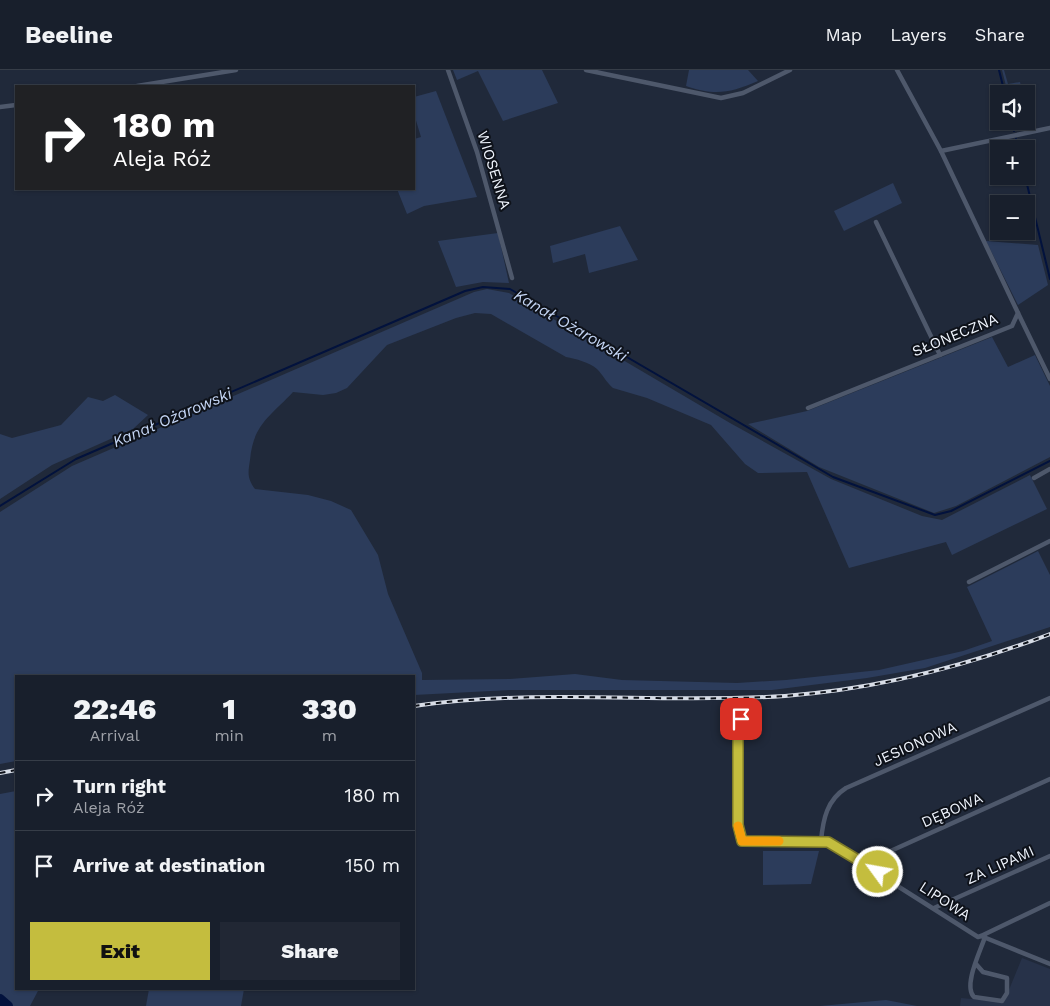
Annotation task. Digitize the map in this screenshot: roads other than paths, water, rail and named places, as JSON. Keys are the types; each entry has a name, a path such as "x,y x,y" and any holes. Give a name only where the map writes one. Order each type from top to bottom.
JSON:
{"street":[{"path":"143,85 236,70"},
{"name":"WIOSENNA","path":"448,70 477,152 512,278"},
{"path":"586,70 721,98 743,93 790,70"},
{"name":"SŁONECZNA","path":"808,408 1012,326 1018,313 941,152 897,70"},
{"path":"0,107 15,105"},
{"path":"941,152 1050,128"},
{"path":"876,222 940,355"},
{"path":"1018,313 1050,379"},
{"path":"1034,478 1050,470"},
{"path":"969,582 1050,541"},
{"name":"JESIONOWA","path":"821,840 822,827 829,805 846,788 1050,698"},
{"name":"LIPOWA","path":"741,719 738,732 738,825 742,841 821,840 828,842 864,863 978,937 983,937 1050,904"},
{"name":"DĘBOWA","path":"864,863 1050,779"},
{"name":"ZA LIPAMI","path":"934,908 1050,856"},
{"path":"976,964 983,972 1007,978 1007,993 1002,1001 974,997 971,994 969,985 983,937 1050,964"}],"waterway":[{"name":"Kanał Ożarowski","path":"999,70 1003,85"},
{"name":"Kanał Ożarowski","path":"1027,185 1050,279"},
{"name":"Kanał Ożarowski","path":"0,506 76,459 465,291 483,287 510,289 833,477 935,515 951,511 1050,461"},
{"path":"0,999 8,1006"}],"railway":[{"path":"415,706 506,698 739,698 819,693 920,675 985,657 1050,634"},
{"path":"0,773 15,770"}]}
